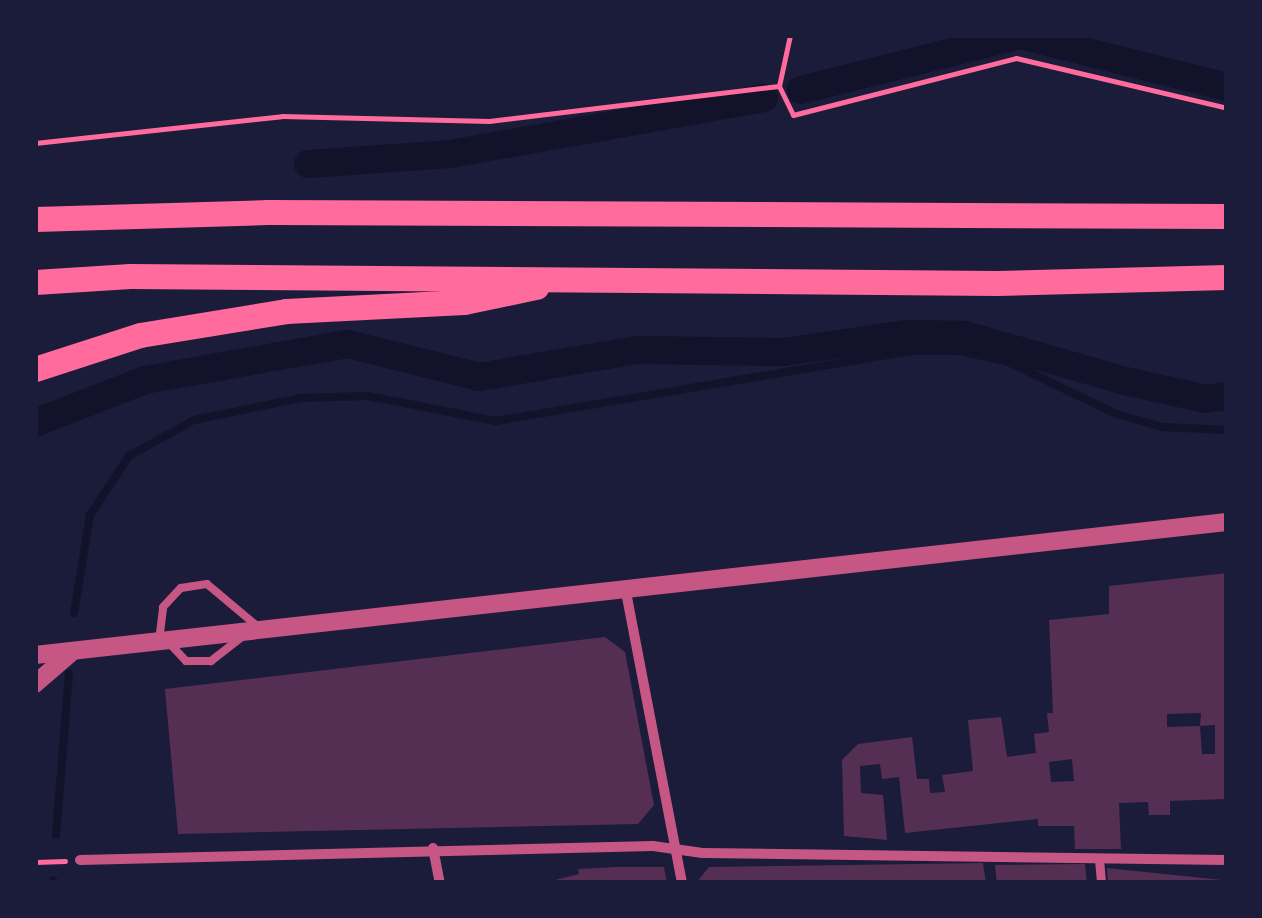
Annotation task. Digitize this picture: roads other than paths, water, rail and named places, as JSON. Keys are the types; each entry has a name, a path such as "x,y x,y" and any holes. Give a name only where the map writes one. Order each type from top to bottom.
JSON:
{"highway":[{"path":"35,219 268,212 1227,216"},
{"path":"35,282 130,276 997,282 1227,277"},
{"path":"35,369 140,336 286,312 464,302 586,277"}],"street":[{"path":"35,655 81,646 626,592 1227,522"},
{"path":"626,592 682,883"},
{"path":"35,684 48,666 81,646"},
{"path":"433,848 440,883"},
{"path":"80,860 433,848 1227,860"},
{"path":"1100,858 1100,883"}],"lane":[{"path":"194,584 220,589 254,630 223,656 198,663 174,654 163,638 163,607 194,584"}],"waterway":[{"path":"801,90 1020,35 1227,87"},
{"path":"308,164 450,154 764,98"},
{"path":"35,423 145,380 348,344 479,377 637,350 784,352 908,334 965,335 1125,381 1206,399 1227,396"},
{"path":"74,613 90,515 129,456 194,420 301,398 368,396 496,421 910,351 959,351 1006,361 1116,414 1163,427 1227,430"},
{"path":"56,835 69,674"}]}
